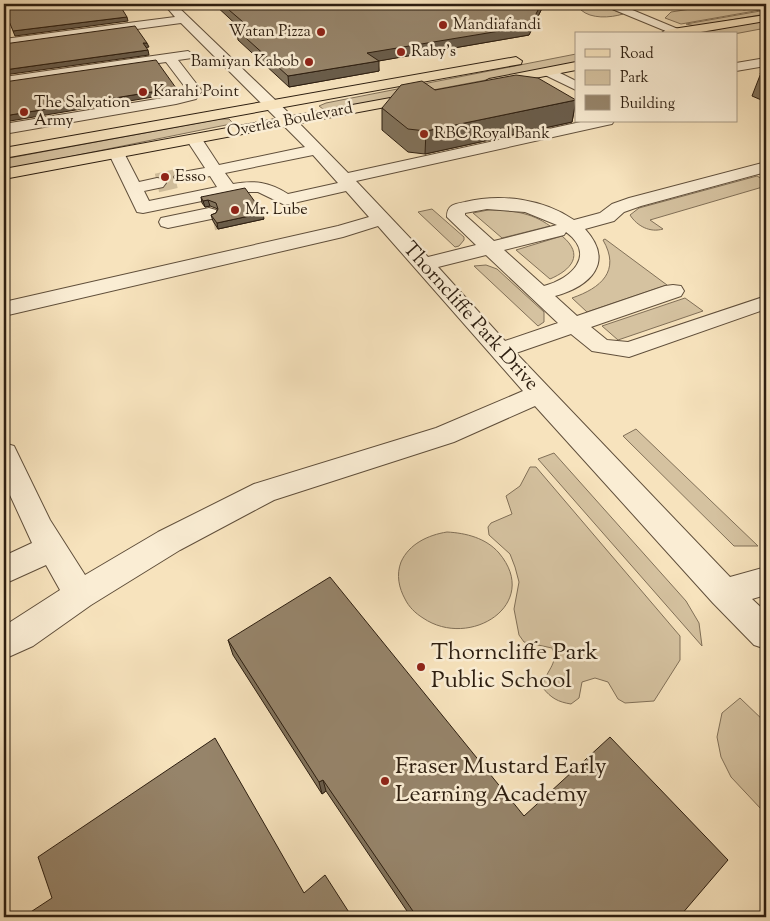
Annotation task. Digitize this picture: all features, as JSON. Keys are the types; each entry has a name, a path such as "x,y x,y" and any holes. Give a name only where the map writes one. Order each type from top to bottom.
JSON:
{"main road":[{"path":"682,32 766,18"},
{"path":"738,34 766,28"},
{"name":"Overlea Boulevard","path":"4,153 528,59"},
{"path":"474,86 575,66"},
{"name":"Overlea Boulevard","path":"4,174 290,122 436,93"}],"street":[{"path":"609,4 674,32"},
{"path":"4,34 176,11"},
{"path":"4,43 176,11"},
{"name":"Thorncliffe Park Drive","path":"176,11 290,122 347,182 424,264 539,394 724,593 766,634"},
{"path":"4,81 170,58 211,47"},
{"path":"4,72 211,47"},
{"path":"4,129 191,96 195,91 170,58"},
{"path":"738,67 766,62"},
{"path":"550,72 575,85"},
{"path":"143,208 258,185 266,187 267,202 603,122"},
{"path":"194,139 197,166 228,190"},
{"path":"197,166 316,150"},
{"path":"117,154 140,177 143,208 151,226 209,214"},
{"path":"424,264 565,229 607,217 618,208 635,202 766,167"},
{"path":"540,294 568,285 586,271 591,262 591,254 586,240 565,229 557,217 538,210 509,204 489,203 467,206 456,210 456,217 490,248 540,294 574,325 600,346 629,350 766,302"},
{"path":"4,309 343,231 381,219"},
{"path":"500,350 673,291"},
{"path":"4,643 169,541 264,492 445,435 539,394"},
{"path":"4,453 52,548 80,595"},
{"path":"4,572 52,548"},
{"path":"724,593 766,581"}],"green space":[{"path":"600,4 623,14 601,17 590,15 581,10 584,6"},
{"path":"723,4 744,10 766,6 766,9 681,24 665,18 671,12"},
{"path":"766,10 766,14 695,26 686,24"},
{"path":"766,19 766,28 738,33 705,32"},
{"path":"575,54 575,63 332,109 323,109 319,106 326,103"},
{"path":"220,119 229,119 232,122 226,125 4,170 4,159"},
{"path":"757,176 766,181 766,186 650,220 663,229 653,230 644,228 630,215 639,208"},
{"path":"432,209 464,237 459,246 455,247 418,212"},
{"path":"488,210 528,215 550,226 502,238 473,213"},
{"path":"562,236 573,249 574,256 564,271 550,279 516,250"},
{"path":"605,239 667,285 587,312 572,298 592,289 605,277 610,261 603,240"},
{"path":"486,265 497,269 544,312 544,322 538,326 474,266"},
{"path":"685,298 703,311 618,340 602,326"},
{"path":"636,429 758,546 734,546 623,436"},
{"path":"554,453 686,601 699,623 702,646 538,459"},
{"path":"530,467 536,467 680,636 680,660 654,701 625,703 618,699 608,682 595,678 582,682 579,698 571,704 555,699 543,688 554,659 552,648 524,642 519,635 514,609 519,582 515,567 510,554 489,535 488,527 491,523 512,514 506,496 520,486"},
{"path":"447,532 468,535 482,540 499,553 510,572 512,589 506,604 495,617 479,625 461,629 442,626 423,618 410,607 401,590 399,572 404,556 420,541 433,535"},
{"path":"740,698 766,723 766,802 761,809 731,777 721,757 717,737 722,713"}],"building":[{"path":"4,4 119,4 127,17 13,31 4,9"},
{"path":"222,4 541,4 530,26 367,53 379,61 288,76 237,30 250,28"},
{"path":"135,26 147,43 143,43 148,50 4,70 4,44"},
{"path":"156,60 176,88 4,116 4,82"},
{"path":"766,60 766,76 760,74"},
{"path":"516,75 538,78 575,100 426,131 408,129 382,108 401,85 422,81 435,90"},
{"name":"Mr. Lube","path":"245,188 263,213 217,223 211,215 216,213 218,209 216,203 208,200 203,201 201,197"},
{"path":"330,577 524,816 610,737 728,860 681,915 683,917 417,917 323,780 319,782 228,640"},
{"path":"215,738 304,893 325,875 352,917 23,917 52,898 38,857"}],"tunnel":[{"path":"157,183 183,177"},
{"path":"213,221 264,209"}],"place":[{"name":"Mandiafandi","path":"443,25"},
{"name":"Watan Pizza","path":"321,32"},
{"name":"Raby's","path":"401,52"},
{"name":"Bamiyan Kabob","path":"309,62"},
{"name":"Karahi Point","path":"143,92"},
{"name":"The Salvation Army","path":"24,112"},
{"name":"RBC Royal Bank","path":"424,134"},
{"name":"Esso","path":"165,177"},
{"name":"Mr. Lube","path":"235,210"},
{"name":"Thorncliffe Park Public School","path":"421,667"},
{"name":"Fraser Mustard Early Learning Academy","path":"385,781"}]}
